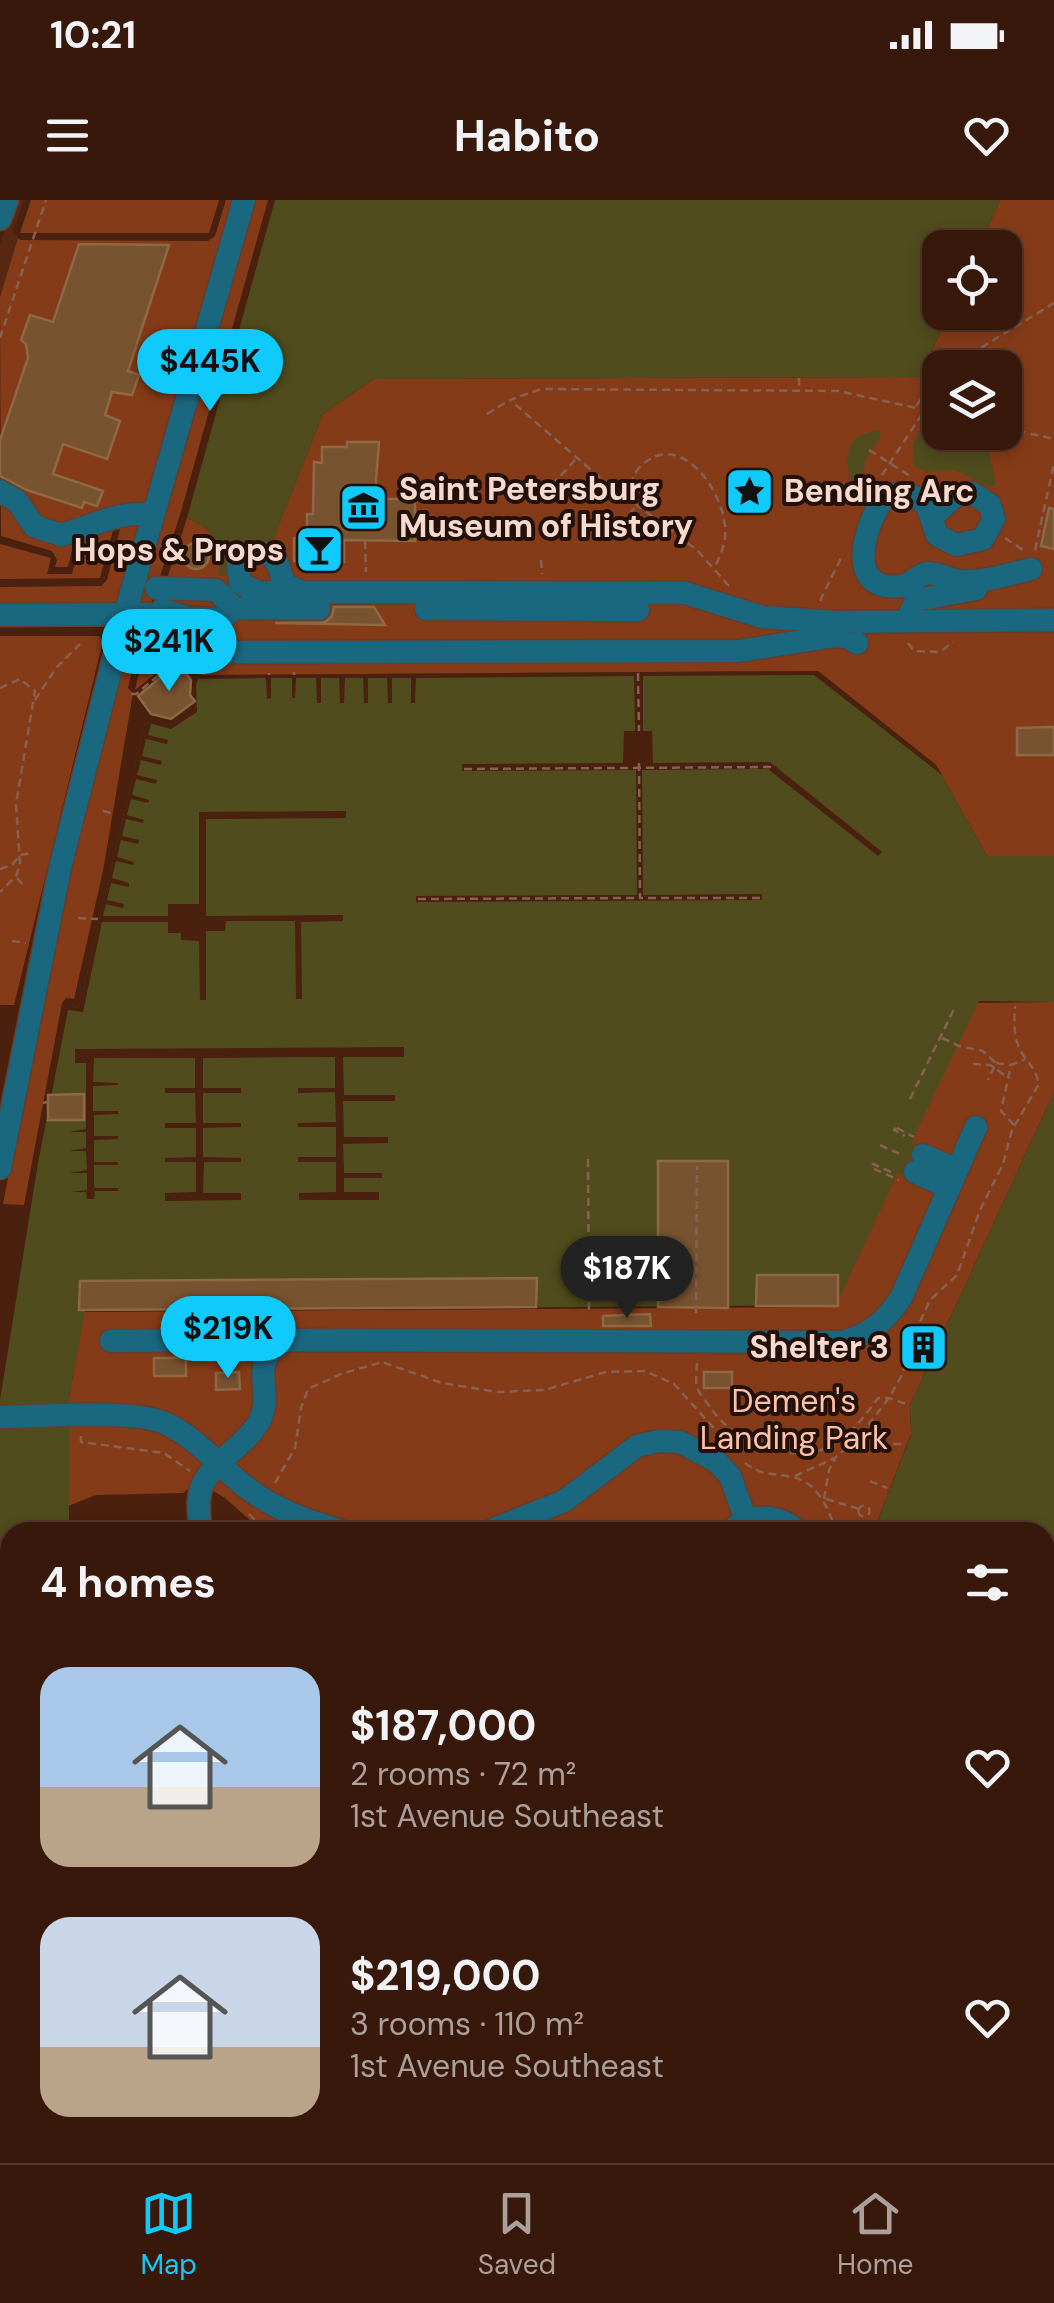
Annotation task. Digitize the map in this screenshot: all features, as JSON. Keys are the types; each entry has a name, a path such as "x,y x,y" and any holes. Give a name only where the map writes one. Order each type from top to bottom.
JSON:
{"street":[{"path":"0,219 6,200"},
{"path":"0,1168 60,868 125,614 244,200"},
{"path":"922,483 883,497 866,531 862,555 868,575 878,582 901,586 929,573 968,581 1030,574"},
{"path":"0,490 18,502 34,526 61,535 86,524 140,512 154,515"},
{"path":"883,497 921,499 932,517"},
{"path":"242,600 236,570 242,557 254,550 274,558 288,588 311,585 366,594 638,602"},
{"path":"906,621 916,600 1030,574"},
{"path":"311,585 242,600 222,619 190,618 159,599 216,590 242,600 638,602 685,594 762,618 1054,620"},
{"path":"0,615 148,614 210,648 225,652 739,651 835,636 857,643"},
{"path":"200,1522 199,1499 212,1473 262,1418 266,1356 286,1340 841,1342 858,1338 889,1316 901,1298 976,1126"},
{"path":"910,1159 953,1179"},
{"path":"111,1341 256,1340 273,1347"},
{"path":"0,1417 77,1423 155,1419 186,1436 212,1473 258,1508 315,1522"},
{"path":"516,1522 564,1501 636,1446 658,1441 680,1442 716,1461 730,1476 737,1522"},
{"path":"746,1522 757,1517 784,1522"}],"path":[{"path":"0,338 46,200"},
{"path":"977,350 1054,303"},
{"path":"799,378 799,390"},
{"path":"487,414 510,400 541,390 838,391 922,409"},
{"path":"915,408 922,397"},
{"path":"510,400 626,498 697,550 732,590"},
{"path":"1022,432 1054,439"},
{"path":"869,450 889,462"},
{"path":"552,485 577,458"},
{"path":"626,498 636,472 653,459 678,458 696,466 709,480 723,512 725,536 714,568"},
{"path":"1030,574 1054,464"},
{"path":"614,534 636,506"},
{"path":"365,540 366,594"},
{"path":"311,585 318,562"},
{"path":"35,700 56,668 80,644"},
{"path":"130,694 136,694 184,655"},
{"path":"638,672 638,731"},
{"path":"0,688 20,679 35,691 16,804 20,855 16,876 0,892"},
{"path":"638,765 640,898"},
{"path":"464,768 770,767"},
{"path":"102,812 115,814"},
{"path":"0,868 31,853"},
{"path":"16,876 24,886"},
{"path":"418,899 760,898"},
{"path":"78,918 98,920"},
{"path":"12,941 29,944"},
{"path":"794,1477 835,1458 858,1438 903,1373 930,1300 956,1276 1015,1126 1039,1084 1036,1068 1026,1059 1014,1032 1015,1006"},
{"path":"910,1099 955,1008"},
{"path":"940,1037 983,1051 1006,1078"},
{"path":"973,1064 1011,1065 1026,1059"},
{"path":"988,1080 993,1065"},
{"path":"1011,1065 1001,1112 1015,1126"},
{"path":"905,1136 895,1127 910,1159"},
{"path":"880,1145 910,1159"},
{"path":"588,1159 589,1314"},
{"path":"891,1172 874,1164 872,1168 910,1159"},
{"path":"696,1313 697,1166"},
{"path":"912,1341 932,1351"},
{"path":"697,1342 697,1389 730,1429 766,1448 782,1452 822,1450 855,1429 878,1398 909,1405"},
{"path":"262,1522 258,1508 294,1448 303,1397 308,1389 382,1362 442,1383 498,1392 544,1390 617,1371 656,1374 681,1390 731,1448"},
{"path":"77,1423 82,1442 164,1453 212,1473"},
{"path":"880,1444 904,1444"},
{"path":"824,1499 835,1458"},
{"path":"741,1459 756,1471 794,1477 812,1487 824,1499 832,1522"},
{"path":"870,1481 887,1488"},
{"path":"824,1499 859,1509"},
{"path":"240,1507 258,1508"}],"shaded area":[{"path":"15,200 24,200 13,230 18,238 0,297 0,244"},
{"path":"275,200 1000,200 987,230 922,230 922,330 941,330 932,350 922,350 920,377 374,379 323,414 272,543 254,541 240,546 231,558 227,575 219,576 220,556 215,540 204,527 187,518"},
{"path":"879,430 881,436 865,461 864,481 853,483 848,471 851,444 861,435"},
{"path":"922,430 922,450 989,450 996,485 989,487 955,470 926,472 914,466 914,442"},
{"path":"818,671 936,765 987,856 1054,856 1054,1002 979,1001 912,1141 927,1149 912,1179 898,1173 836,1305 85,1311 69,1398 69,1522 0,1522 0,1400 38,1163 69,1005 79,1007 145,722 171,729 197,712 196,684 200,675"},
{"path":"1054,1092 1054,1522 877,1522 911,1435 910,1405"}],"green space":[{"path":"31,200 219,200 209,233 20,233"},
{"path":"226,200 236,200 119,605 0,606 0,587 101,586 107,580 120,529 111,520 75,537 68,567 55,567 57,560 52,551 1,536 0,297 18,238 208,241 215,236"},
{"path":"252,200 268,200 180,515 138,644 128,688 133,693 103,871 74,999 66,998 62,1003 24,1205 3,1204 68,870 131,623"},
{"path":"1000,200 1054,200 1054,856 987,856 936,765 818,671 200,675 203,672 181,653 135,690 187,518 205,527 215,540 220,576 243,544 272,542 323,414 374,379 920,377 922,373 922,450 1022,450 1022,350 932,350 941,330 1022,330 1022,230 987,230"},
{"path":"114,527 100,578 0,579 0,544 51,558 47,574 72,574 82,539"},
{"path":"0,636 100,636 102,645 14,1005 0,1005"},
{"name":"Demen's Landing Park","path":"1054,1002 1054,1092 910,1405 911,1434 877,1522 252,1522 225,1498 197,1481 183,1493 96,1495 68,1506 69,1398 84,1312 832,1307 977,1003"}],"pier":[{"path":"818,671 936,765 942,775 814,675 643,676 643,731 652,731 653,763 770,762 882,852 878,856 768,769 642,770 643,895 762,894 762,900 416,902 416,896 637,895 636,770 462,771 462,764 623,763 624,731 635,731 634,676 416,678 415,703 411,703 411,678 392,678 392,703 388,703 387,678 368,678 368,703 364,703 363,678 345,678 344,703 340,703 339,678 321,678 321,703 317,703 316,678 296,678 292,698 292,678 271,678 271,698 267,699 266,678 199,679 200,675"},
{"path":"145,722 151,724 148,735 168,740 167,744 146,739 142,756 162,761 161,765 141,760 137,775 157,780 156,784 136,779 132,795 149,800 148,803 131,799 127,815 144,820 143,823 126,819 122,836 139,840 138,844 121,840 117,857 134,862 133,865 116,861 112,878 129,883 129,887 111,883 107,900 124,904 123,908 106,904 103,916 168,916 168,904 199,904 199,812 346,811 346,818 206,819 206,916 343,915 343,921 301,922 302,999 296,999 295,921 226,921 225,931 206,931 206,1000 200,1000 199,941 181,940 181,933 168,933 168,922 102,922 83,1012 68,1010 69,1005 79,1007"},
{"path":"404,1047 404,1057 343,1057 344,1095 395,1095 395,1101 343,1101 344,1137 388,1137 388,1143 343,1144 344,1173 382,1173 382,1178 344,1178 344,1192 379,1192 379,1200 299,1200 299,1193 336,1192 336,1162 298,1162 298,1157 336,1157 336,1127 298,1127 298,1123 336,1122 335,1092 298,1093 298,1088 335,1088 335,1057 203,1058 203,1088 241,1088 241,1093 203,1093 203,1123 241,1123 241,1127 203,1128 203,1157 241,1158 241,1162 204,1162 203,1193 241,1193 241,1200 165,1201 165,1193 196,1192 196,1162 165,1162 165,1158 196,1157 196,1128 165,1128 165,1123 196,1123 195,1093 165,1093 165,1088 195,1088 195,1058 94,1058 93,1082 118,1085 93,1086 93,1111 118,1114 94,1115 94,1136 118,1139 94,1140 94,1162 118,1165 94,1165 94,1188 118,1191 95,1191 94,1199 87,1199 86,1192 70,1192 87,1190 87,1173 69,1173 87,1170 86,1151 69,1151 86,1148 86,1132 69,1132 86,1129 86,1063 75,1063 75,1049"}],"building":[{"path":"79,244 169,245 128,371 139,375 132,395 112,392 105,415 120,421 107,459 63,444 53,474 103,491 97,506 84,502 82,508 27,490 0,476 0,440 28,358 26,344 21,340 30,315 53,322"},
{"name":"Saint Petersburg Museum of History","path":"347,442 379,442 375,493 386,493 386,499 415,499 415,541 344,540 344,562 294,561 294,538 307,538 307,514 313,514 314,462 322,463 322,447 347,447"},
{"path":"1049,508 1054,509 1054,549 1041,546"},
{"path":"196,543 205,547 209,556 205,565 196,569 187,565 183,556 187,547"},
{"path":"334,607 374,607 385,625 275,623 325,622"},
{"path":"178,663 191,680 190,695 195,701 171,719 151,714 138,696"},
{"path":"1054,727 1054,755 1017,755 1017,728"},
{"path":"84,1094 84,1120 48,1120 48,1095"},
{"path":"658,1161 728,1161 728,1308 658,1307"},
{"path":"757,1275 838,1275 838,1306 756,1306"},
{"path":"537,1278 536,1307 79,1310 80,1281"},
{"path":"650,1314 651,1326 603,1326 603,1316"},
{"path":"154,1358 186,1358 186,1376 154,1376"},
{"path":"239,1372 240,1389 216,1390 216,1373"},
{"path":"704,1372 732,1372 732,1388 704,1388"}],"place":[{"name":"Bending Arc","path":"749,491"},
{"name":"Saint Petersburg Museum of History","path":"364,507"},
{"name":"Hops & Props","path":"319,550"},
{"name":"Shelter 3","path":"924,1347"}]}
